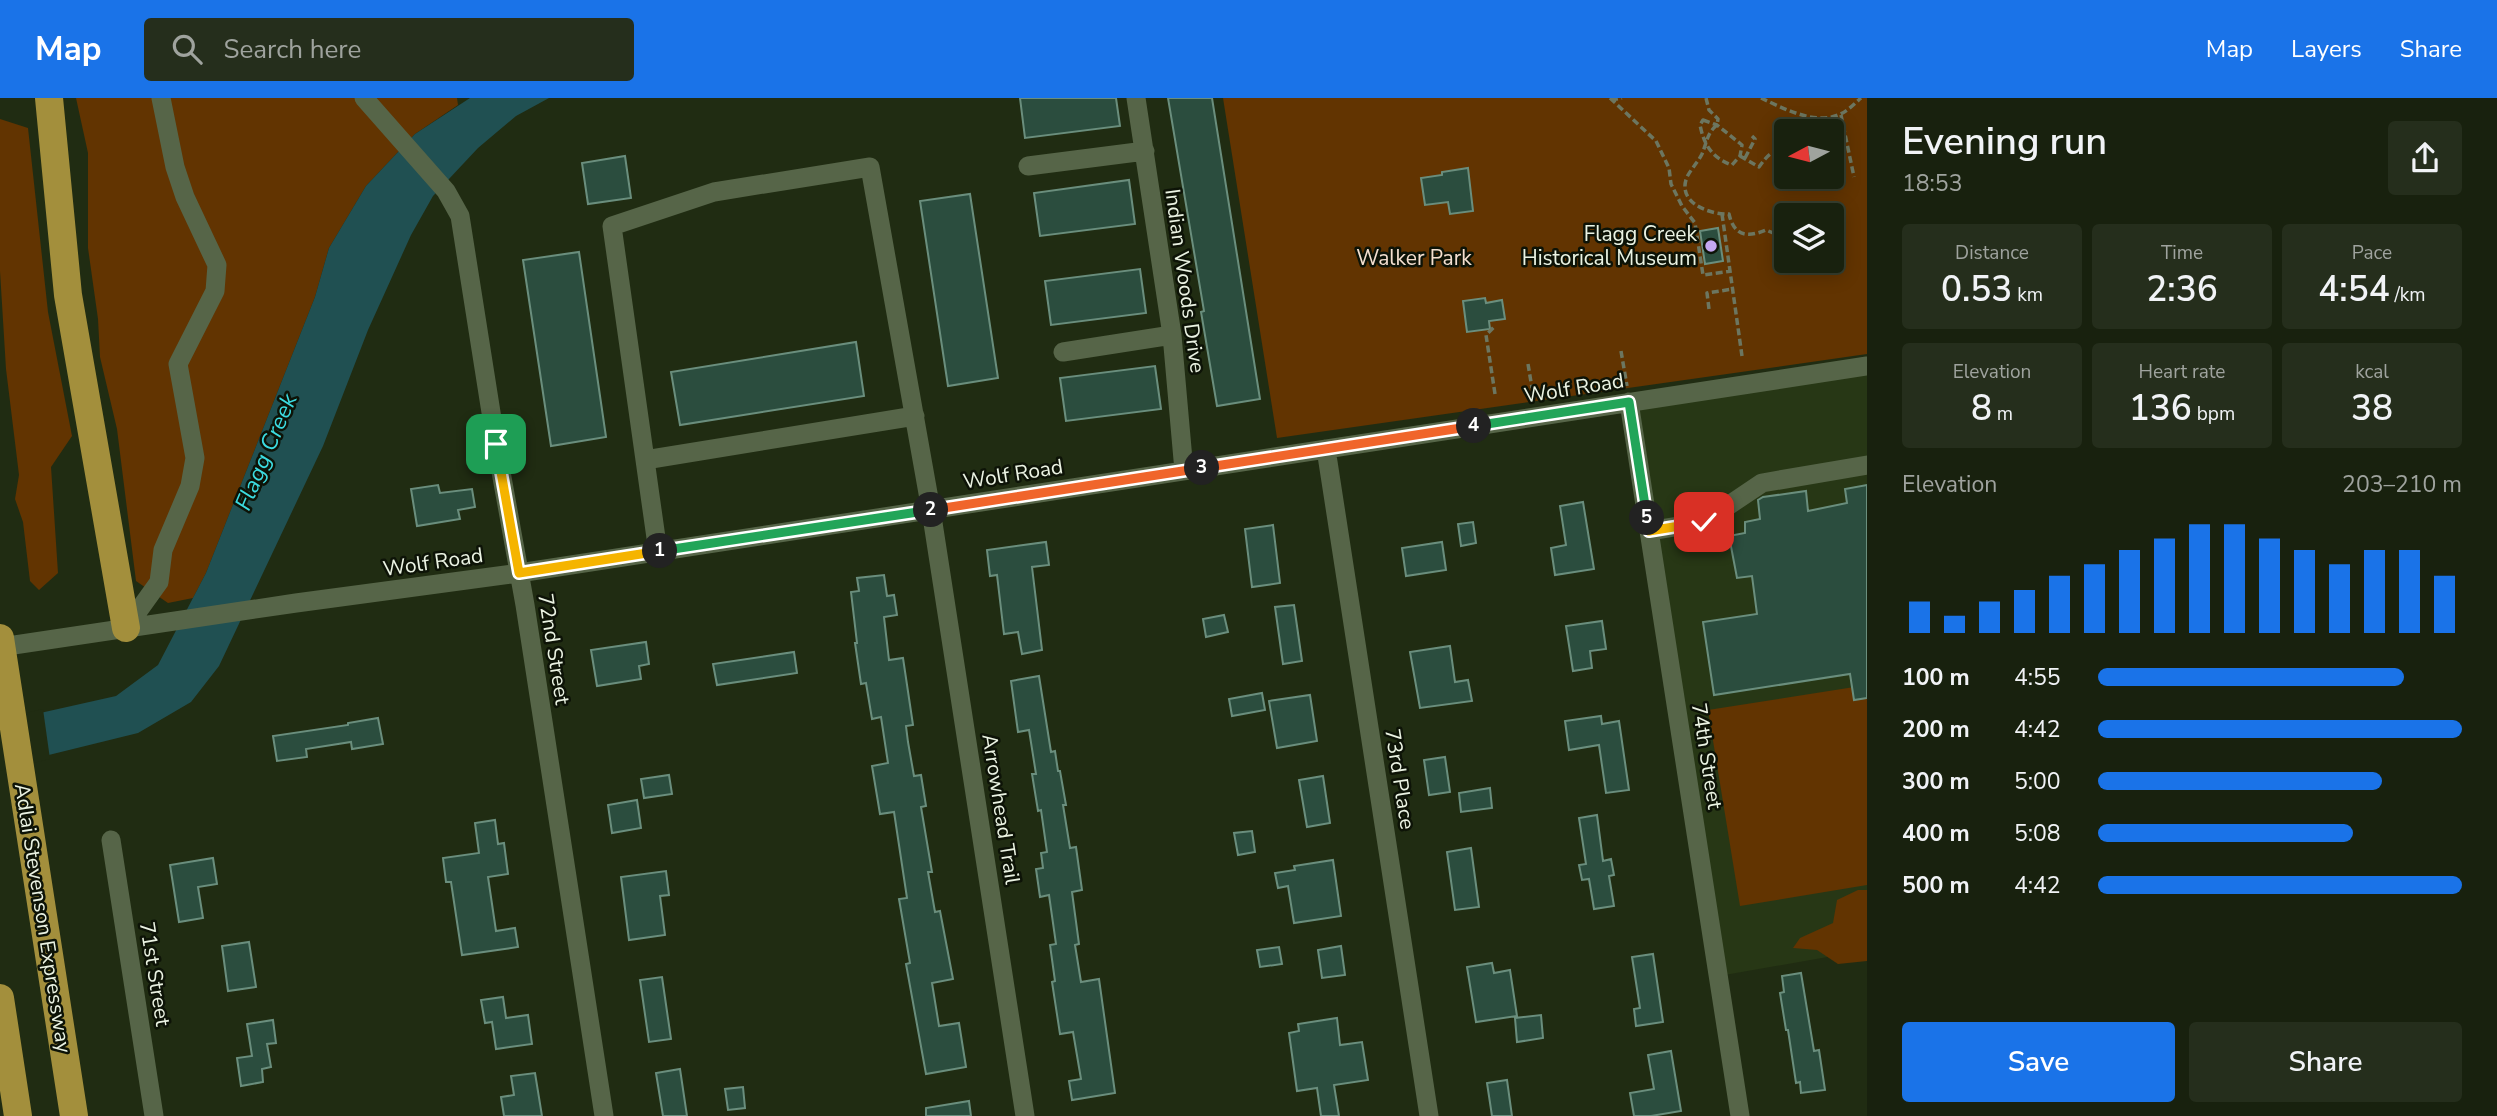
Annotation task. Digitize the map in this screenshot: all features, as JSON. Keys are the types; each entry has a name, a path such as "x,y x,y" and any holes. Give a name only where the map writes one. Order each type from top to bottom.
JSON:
{"highway":[{"path":"49,98 68,295 126,628"},
{"name":"Adlai Stevenson Expressway","path":"0,638 74,1116"},
{"path":"0,998 18,1116"},
{"path":"0,1073 4,1116"}],"street":[{"path":"126,628 159,582 163,551 190,486 195,458 178,364 215,291 217,265 175,167 161,98"},
{"name":"72nd Street","path":"364,98 446,191 460,216 604,1116"},
{"name":"Indian Woods Drive","path":"1136,98 1172,335 1184,471"},
{"path":"1028,166 1145,151"},
{"name":"Arrowhead Trail","path":"645,460 612,226 714,192 870,167 931,510 1025,1116"},
{"path":"1063,352 1172,335"},
{"name":"Wolf Road","path":"0,647 160,622 519,573 1867,366"},
{"name":"74th Street","path":"1629,402 1741,1116"},
{"path":"658,552 645,460 915,416"},
{"name":"73rd Place","path":"1326,449 1429,1116"},
{"path":"1649,531 1704,522 1762,483 1867,465"},
{"name":"71st Street","path":"111,839 154,1116"}],"path":[{"path":"1610,99 1622,98"},
{"path":"1706,98 1709,110 1718,118 1717,125 1710,131 1702,154 1686,180 1692,203 1715,215 1729,214 1731,225 1741,234 1755,235 1766,230 1774,233"},
{"path":"1761,98 1804,115 1831,117 1841,115 1861,98"},
{"path":"1610,99 1656,141 1669,168 1671,184 1695,223 1703,275 1731,271"},
{"path":"1841,115 1854,177"},
{"path":"1742,157 1742,145 1717,125 1703,120 1700,125 1705,143 1721,161 1732,164 1742,157 1755,139 1752,136"},
{"path":"1742,157 1759,167 1767,155 1774,152"},
{"path":"1680,202 1689,197"},
{"path":"1722,214 1742,356"},
{"path":"1709,309 1707,293 1733,289"},
{"path":"1495,326 1486,335 1495,394"},
{"path":"1621,351 1629,402"},
{"path":"1528,363 1532,388"}],"shaded area":[{"path":"1867,366 1867,950 1719,976 1629,402"}],"green space":[{"path":"76,98 457,98 458,105 415,134 366,186 329,248 315,297 206,573 193,598 168,603 136,581 117,429 100,357 98,319 88,248 88,153"},
{"name":"Walker Park","path":"1223,98 1867,98 1867,354 1277,438"},
{"path":"0,119 28,128 48,312 72,436 51,467 58,573 39,590 30,581 23,522 15,499 19,475 6,369 0,271"},
{"path":"1867,685 1867,885 1740,906 1708,710"},
{"path":"1858,890 1867,890 1867,961 1838,964 1817,950 1793,948 1800,938 1833,923 1837,900"}],"water":[{"name":"Flagg Creek","path":"470,98 549,98 516,116 478,148 433,196 411,235 368,330 323,446 219,666 191,702 138,733 0,767 0,722 116,696 158,665 206,573 315,297 329,248 366,186 415,134"}],"pier":[{"path":"43,709 50,759 0,771 0,719"}],"building":[{"path":"1020,98 1116,98 1120,126 1025,138"},
{"path":"1168,98 1212,98 1260,399 1217,406"},
{"path":"625,156 631,198 588,204 582,163"},
{"path":"1468,168 1473,211 1450,214 1448,202 1425,205 1421,178"},
{"path":"1129,180 1135,224 1040,236 1034,193"},
{"path":"970,194 998,378 948,386 920,201"},
{"name":"Flagg Creek Historical Museum","path":"1718,228 1723,261 1705,264 1700,231"},
{"path":"579,252 606,437 551,446 523,260"},
{"path":"1140,269 1146,313 1051,325 1045,281"},
{"path":"1485,298 1486,303 1502,300 1505,319 1489,321 1490,329 1467,332 1463,301"},
{"path":"856,342 864,396 680,425 671,372"},
{"path":"1155,366 1161,409 1066,421 1060,378"},
{"path":"438,485 440,493 472,489 475,507 458,510 460,519 417,526 411,489"},
{"path":"1867,485 1867,698 1854,700 1850,674 1714,695 1703,622 1757,614 1752,576 1737,578 1729,536 1745,533 1745,522 1760,519 1758,500 1763,497 1806,491 1808,511 1847,503 1845,489"},
{"path":"1583,502 1594,569 1555,575 1551,548 1566,545 1560,506"},
{"path":"1473,522 1476,543 1461,546 1458,524"},
{"path":"1273,525 1280,583 1252,587 1245,529"},
{"path":"1046,542 1049,565 1032,567 1042,650 1022,654 1018,632 1004,634 997,575 990,576 987,550"},
{"path":"1442,542 1446,570 1406,576 1402,548"},
{"path":"884,575 887,596 894,595 897,615 884,617 889,660 903,658 913,725 906,726 908,742 914,776 921,775 926,806 921,807 932,872 928,872 935,912 940,911 953,979 932,983 939,1026 959,1023 966,1067 926,1074 906,964 910,963 899,899 907,898 894,812 880,814 872,766 888,763 881,717 872,719 866,683 861,684 855,643 851,592 859,591 857,578"},
{"path":"1294,605 1302,661 1283,664 1275,607"},
{"path":"1224,615 1228,632 1206,637 1203,619"},
{"path":"1602,621 1606,649 1590,651 1592,668 1573,671 1566,626"},
{"path":"646,642 649,664 639,666 641,679 597,686 591,650"},
{"path":"1450,646 1455,682 1468,680 1472,701 1420,708 1410,652"},
{"path":"794,652 797,673 717,685 713,664"},
{"path":"1039,676 1051,752 1055,751 1060,771 1070,848 1076,847 1082,890 1072,892 1079,944 1075,945 1081,982 1099,979 1115,1093 1072,1100 1069,1081 1081,1079 1073,1032 1060,1034 1052,982 1055,981 1050,945 1056,944 1049,895 1040,897 1036,869 1043,868 1041,853 1047,852 1032,774 1036,774 1029,730 1018,732 1011,681"},
{"path":"1262,693 1265,710 1232,716 1229,699"},
{"path":"1310,695 1317,741 1277,748 1269,701"},
{"path":"1601,716 1602,724 1619,721 1629,790 1606,793 1599,745 1569,750 1565,721"},
{"path":"378,718 383,744 352,749 351,742 306,749 307,757 277,761 273,736"},
{"path":"1445,757 1450,792 1429,795 1424,760"},
{"path":"669,775 672,794 644,798 641,779"},
{"path":"1323,776 1330,823 1307,827 1299,780"},
{"path":"1490,788 1492,808 1461,812 1459,793"},
{"path":"637,800 641,828 612,833 608,805"},
{"path":"1597,815 1603,861 1611,859 1614,875 1609,876 1614,906 1594,909 1589,879 1582,880 1579,865 1586,864 1579,818"},
{"path":"495,820 498,844 504,843 508,874 488,877 496,931 515,928 518,947 462,955 451,882 446,882 443,858 479,853 475,823"},
{"path":"1252,831 1255,852 1238,855 1234,833"},
{"path":"1471,848 1479,907 1455,910 1447,852"},
{"path":"213,858 217,884 198,887 203,918 179,922 170,865"},
{"path":"1333,860 1341,916 1294,923 1288,886 1278,888 1275,873 1295,870 1294,866"},
{"path":"666,871 669,895 660,896 665,935 629,940 621,877"},
{"path":"249,942 256,987 228,991 222,946"},
{"path":"1341,946 1345,975 1322,978 1318,950"},
{"path":"1279,947 1282,964 1260,967 1257,950"},
{"path":"1653,954 1663,1022 1636,1026 1634,1009 1640,1008 1632,957"},
{"path":"1492,963 1494,973 1510,970 1517,1016 1476,1022 1467,967"},
{"path":"1801,973 1814,1051 1819,1050 1825,1090 1801,1093 1800,1082 1796,1083 1780,993 1784,992 1782,976"},
{"path":"662,977 671,1039 649,1042 640,980"},
{"path":"503,997 506,1018 528,1015 532,1044 496,1049 492,1022 485,1023 481,1000"},
{"path":"1541,1015 1543,1038 1517,1042 1515,1018"},
{"path":"1337,1018 1340,1045 1362,1042 1368,1080 1334,1085 1339,1116 1321,1116 1317,1088 1297,1091 1289,1033 1299,1031 1298,1024"},
{"path":"273,1020 276,1043 267,1044 271,1067 262,1069 263,1082 241,1086 237,1058 252,1056 247,1024"},
{"path":"1671,1051 1681,1111 1634,1116 1630,1093 1654,1089 1648,1055"},
{"path":"680,1069 687,1116 663,1116 656,1073"},
{"path":"535,1073 542,1116 504,1116 501,1097 514,1095 511,1076"},
{"path":"1507,1080 1512,1116 1492,1116 1487,1083"},
{"path":"743,1087 745,1108 728,1110 725,1089"},
{"path":"969,1101 971,1116 926,1116 926,1108"}],"place":[{"name":"Flagg Creek Historical Museum","path":"1711,246"}],"route":[{"path":"496,444 519,573 1629,402 1649,531 1704,522"}]}
